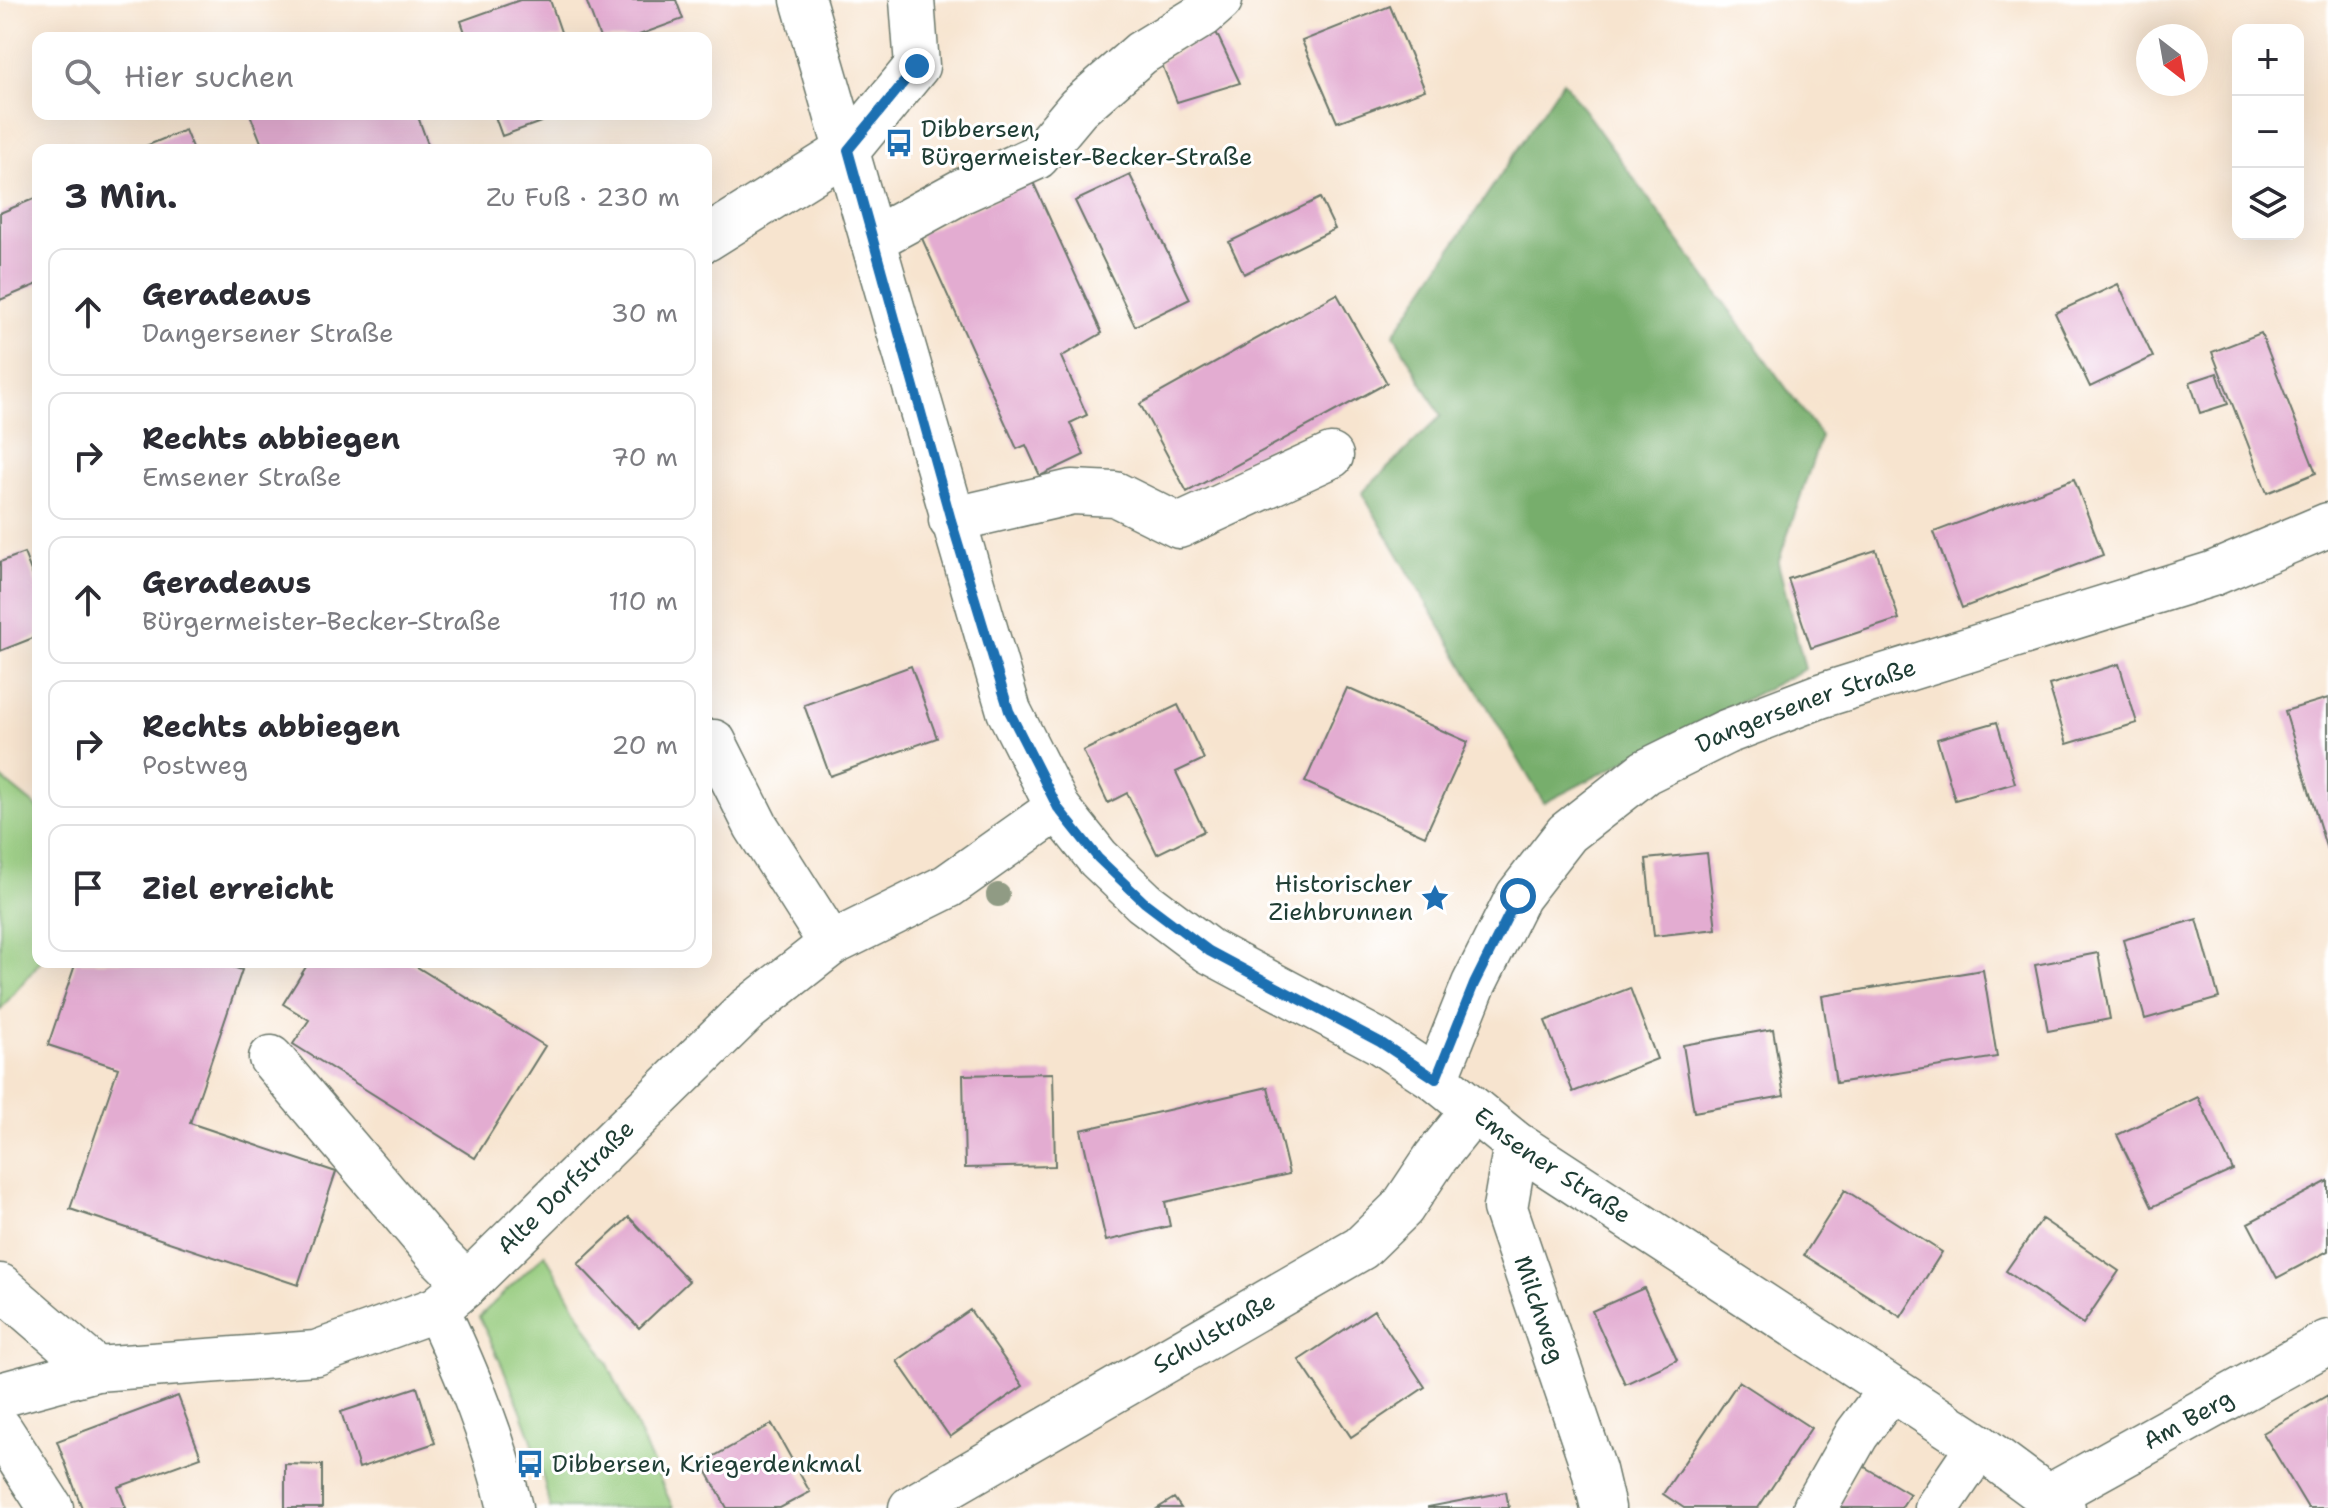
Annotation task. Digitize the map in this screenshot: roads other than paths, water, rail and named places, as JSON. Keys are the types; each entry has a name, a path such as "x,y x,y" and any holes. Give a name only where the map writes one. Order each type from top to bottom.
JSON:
{"street":[{"name":"Emsener Straße","path":"803,0 951,520 1009,711 1058,808 1098,858 1144,902 1209,951 1380,1042 1436,1079 1516,1144 1979,1446 2055,1503"},
{"path":"712,235 848,150 917,66 912,0"},
{"path":"872,240 962,191 1037,157 1078,108 1141,53 1203,15 1220,0"},
{"path":"951,520 1072,492 1115,494 1179,526 1331,456"},
{"name":"Dangersener Straße","path":"1436,1079 1474,984 1518,896 1567,833 1645,772 1726,732 1820,696 2212,574 2328,525"},
{"path":"714,742 756,826 831,944"},
{"name":"Alte Dorfstraße","path":"0,1395 96,1369 316,1353 452,1296 747,1010 831,944 948,886 1058,808"},
{"path":"271,1058 439,1256 452,1296 470,1378 510,1508"},
{"name":"Schulstraße","path":"911,1508 1361,1248 1402,1208 1436,1157 1474,1110"},
{"name":"Milchweg","path":"1516,1144 1505,1208 1598,1489"},
{"path":"0,1286 96,1369"},
{"name":"Am Berg","path":"2055,1503 2328,1342"},
{"path":"1815,1508 1857,1434 1891,1389"},
{"path":"0,1429 51,1508"},
{"path":"1937,1508 1979,1446"}],"place":[{"name":"Dibbersen, Bürgermeister-Becker-Straße","path":"899,143"},
{"name":"Historischer Ziehbrunnen","path":"1435,898"},
{"name":"Dibbersen, Kriegerdenkmal","path":"530,1464"}]}
